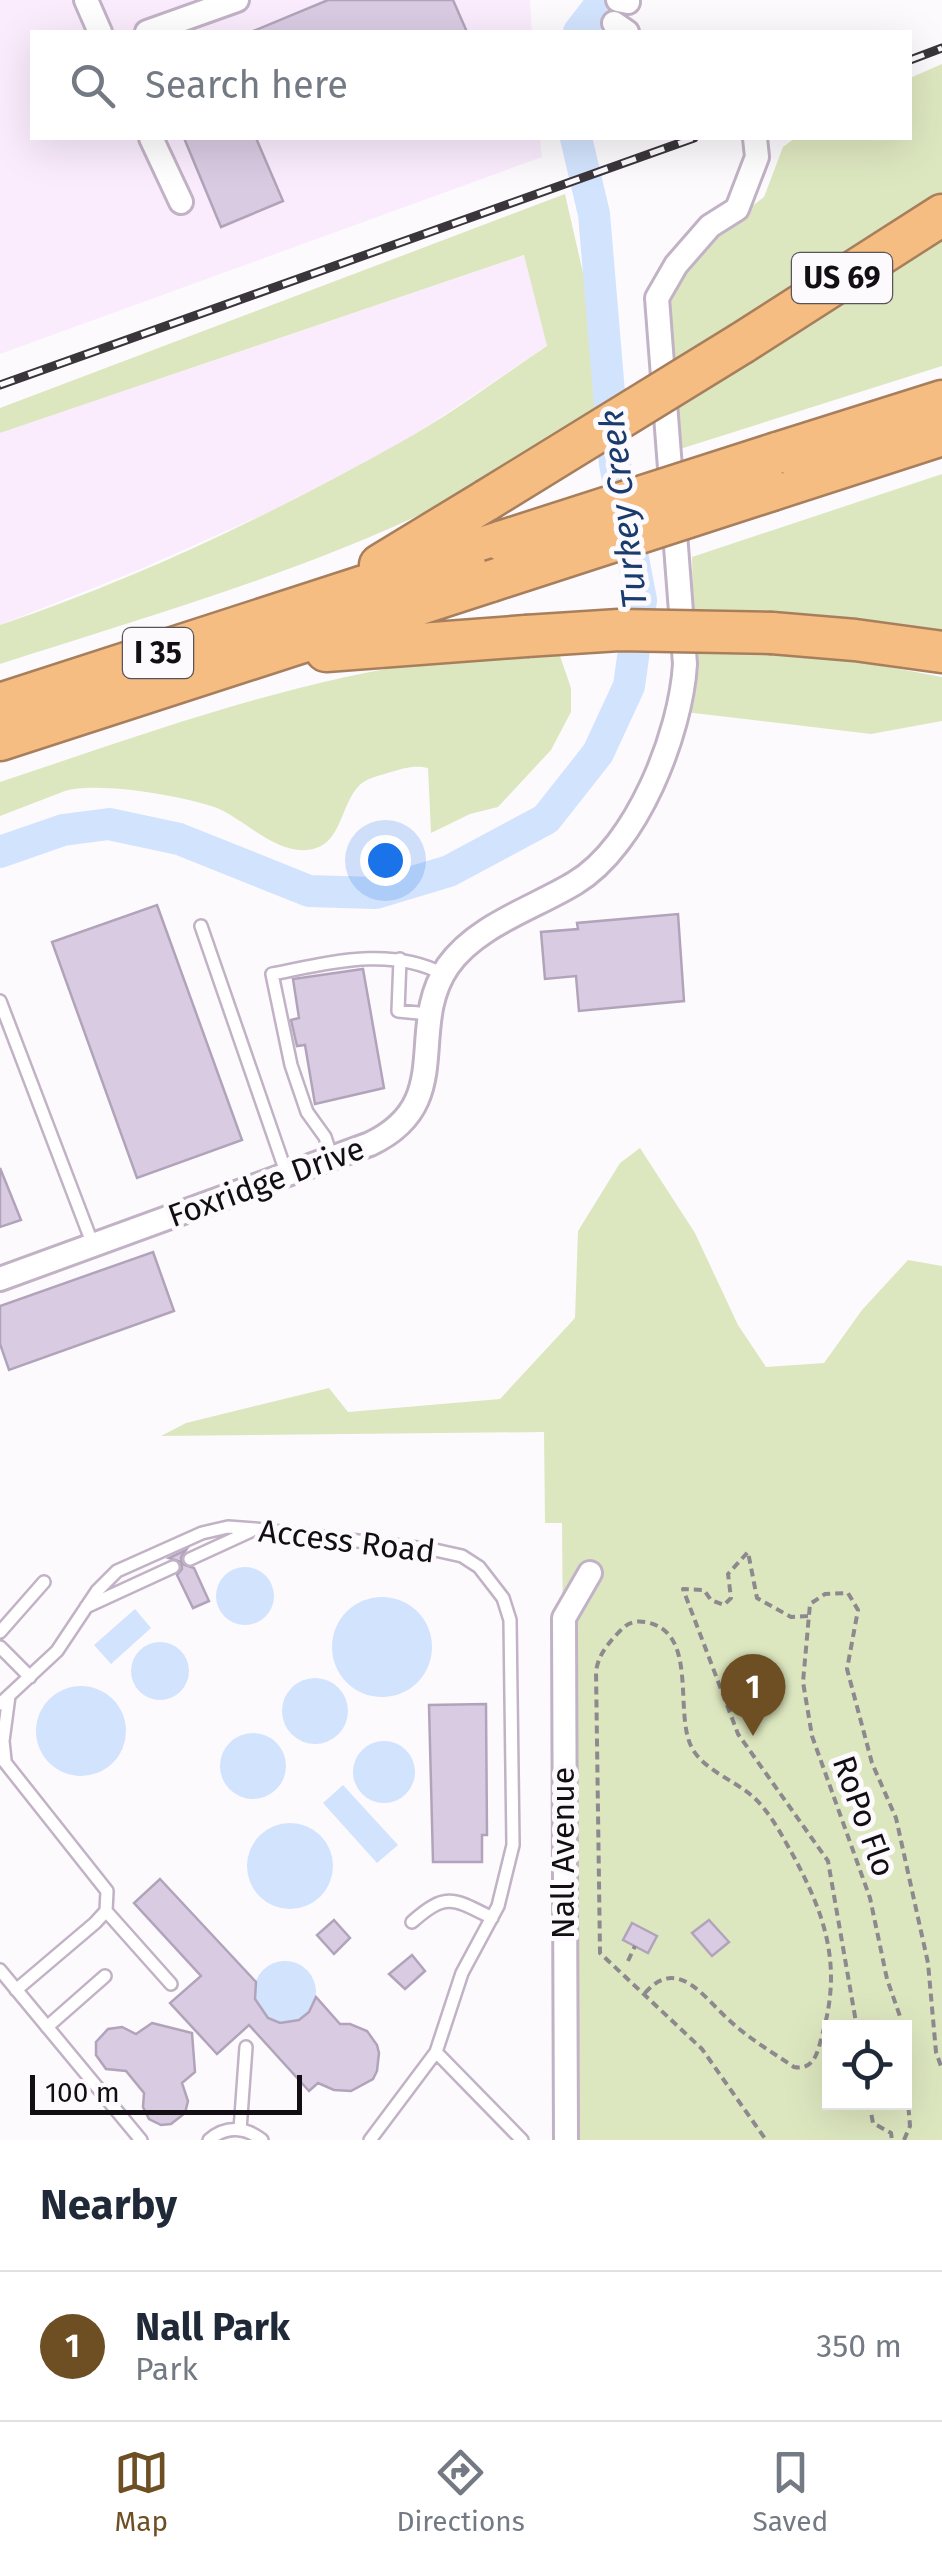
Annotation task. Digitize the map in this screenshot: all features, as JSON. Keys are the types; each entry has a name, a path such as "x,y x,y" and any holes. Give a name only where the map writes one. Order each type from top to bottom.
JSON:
{"highway":[{"name":"US 69","path":"316,603 942,215"},
{"name":"I 35","path":"0,740 491,581 774,472 942,401"},
{"name":"I 35","path":"0,704 503,541 774,472 942,435"},
{"path":"262,656 619,630 772,633 942,652"}],"street":[{"path":"86,0 99,30"},
{"path":"153,30 233,1"},
{"path":"151,140 181,202"},
{"name":"Foxridge Drive","path":"0,1279 381,1139 409,1114 427,1072 432,994 461,950 594,869 649,794 679,708 685,652 657,298 676,265 710,226 737,209 757,156 754,140"},
{"name":"Nall Avenue","path":"566,2140 564,1618 590,1573"}],"lane":[{"path":"201,926 287,1175"},
{"path":"400,958 398,1011 428,1014"},
{"path":"332,1158 325,1137 307,1112 291,1065 272,974 346,960 400,958 425,964 443,974"},
{"path":"0,1001 93,1246"},
{"path":"190,1559 254,1529"},
{"name":"Access Road","path":"5,1762 5,1700 57,1651 97,1590 118,1571 202,1532 254,1529 462,1556 492,1580 510,1620 513,1846 506,1880 492,1918 462,1973 436,2052 370,2140"},
{"path":"86,1607 173,1567"},
{"path":"0,1632 44,1582"},
{"path":"0,1647 30,1677"},
{"path":"0,1779 5,1762"},
{"path":"5,1762 96,1874 107,1891 106,1911 171,1984"},
{"path":"412,1922 435,1902 458,1900 492,1918"},
{"path":"16,1990 106,1911"},
{"path":"0,1970 141,2140"},
{"path":"47,2027 105,1976"},
{"path":"240,2130 246,2047"},
{"path":"436,2052 522,2140"},
{"path":"210,2140 216,2134 240,2130 250,2130 262,2140"}],"path":[{"path":"856,2020 828,1860 738,1734 683,1589 704,1590 712,1600 724,1605 732,1598 728,1574 748,1552 757,1598 791,1618 808,1616 810,1604 824,1594 848,1593 858,1610 847,1669 872,1762 896,1818 928,1963 936,2052 942,2069"},
{"name":"RoPo Flo","path":"808,1616 803,1682 812,1736 870,1898 901,2020"},
{"path":"645,1993 669,1978 696,1986 730,2022 802,2069 814,2060 824,2027 830,1967 823,1915 791,1851 753,1796 696,1755 690,1746 676,1646 662,1630 642,1621 625,1625 603,1650 596,1671 600,1953 702,2049 766,2140"},
{"path":"628,1961 635,1946"},
{"path":"870,2110 872,2123 892,2134 892,2140"},
{"path":"904,2140 910,2126 909,2110"}],"shaded area":[{"path":"0,0 530,0 532,30 30,30 30,140 540,140 542,157 0,354"},
{"path":"525,255 547,346 405,441 269,512 0,625 0,433"}],"green space":[{"path":"942,64 942,193 670,367 666,310 669,293 709,239 764,197 783,147 792,140 912,140 912,77"},
{"path":"565,194 586,286 597,414 516,464 380,533 219,594 0,664 0,625 154,566 304,494 420,431 547,346 524,255 0,433 0,408"},
{"path":"942,228 942,366 677,450 673,398"},
{"path":"942,474 942,639 693,616 692,557"},
{"path":"693,644 841,658 942,677 942,721 871,734 685,712"},
{"path":"558,650 571,688 571,712 551,750 498,807 470,814 431,833 428,768 418,767 362,783 328,841 307,850 272,841 217,808 141,791 79,788 0,816 0,782 215,711 380,670 451,659"},
{"path":"640,1148 695,1233 738,1325 766,1367 824,1363 862,1310 908,1260 942,1266 942,2140 567,2140 562,1523 545,1523 544,1432 161,1436 186,1423 329,1388 348,1412 500,1399 575,1318 578,1231 620,1163"}],"water":[{"path":"245,1567 266,1575 274,1596 266,1617 245,1625 224,1617 216,1596 224,1575"},
{"path":"382,1597 401,1601 417,1612 428,1628 432,1647 428,1666 417,1682 401,1693 382,1697 363,1693 347,1682 336,1666 332,1647 336,1628 347,1612 363,1601"},
{"path":"135,1609 151,1628 111,1664 94,1645"},
{"path":"160,1642 181,1650 189,1671 181,1692 160,1700 139,1692 131,1671 139,1650"},
{"path":"315,1678 338,1688 348,1711 338,1734 315,1744 292,1734 282,1711 292,1688"},
{"path":"81,1686 98,1689 113,1699 123,1714 123,1748 113,1763 98,1773 81,1776 64,1773 49,1763 39,1748 36,1731 39,1714 49,1699 64,1689"},
{"path":"253,1733 276,1743 286,1766 276,1789 253,1799 230,1789 220,1766 230,1743"},
{"path":"384,1741 406,1750 415,1772 406,1794 384,1803 362,1794 353,1772 362,1750"},
{"path":"343,1785 398,1845 377,1863 323,1803"},
{"path":"290,1823 307,1826 321,1835 330,1849 330,1883 321,1897 307,1906 290,1909 273,1906 259,1897 250,1883 247,1866 250,1849 259,1835 273,1826"},
{"path":"285,1961 307,1970 316,1992 307,2014 285,2023 263,2014 254,1992 263,1970"}],"building":[{"path":"328,0 453,0 466,30 256,30"},
{"path":"185,140 257,140 283,201 221,227"},
{"path":"157,905 242,1140 137,1178 52,942"},
{"path":"678,914 684,1001 579,1011 576,976 545,979 541,932 578,929 577,923"},
{"path":"363,969 384,1088 315,1104 305,1045 297,1046 291,1020 299,1018 293,979"},
{"path":"0,1168 21,1220 0,1227"},
{"path":"153,1252 174,1311 9,1370 0,1344 0,1306"},
{"path":"186,1550 182,1564 194,1568 209,1601 193,1608 177,1575 182,1569 181,1562 169,1558"},
{"path":"486,1704 487,1835 482,1835 482,1862 433,1862 429,1705"},
{"path":"160,1879 256,1982 255,1999 268,2018 280,2023 299,2020 309,2012 316,1997 340,2024 367,2031 379,2053 373,2079 351,2091 334,2090 318,2083 309,2091 249,2025 217,2054 170,2003 201,1976 134,1903"},
{"path":"334,1920 350,1938 334,1954 317,1935"},
{"path":"709,1920 729,1942 712,1956 692,1933"},
{"path":"632,1923 657,1936 648,1953 623,1940"},
{"path":"412,1955 425,1971 405,1989 389,1974"},
{"path":"152,2023 192,2033 195,2072 182,2083 188,2101 185,2113 171,2124 161,2125 149,2119 143,2107 144,2093 126,2071 106,2069 96,2055 96,2042 108,2029 122,2027 136,2034"}],"waterway":[{"name":"Turkey Creek","path":"581,30 604,0"},
{"name":"Turkey Creek","path":"0,852 63,830 109,824 179,839 309,891 376,893 449,871 546,819 598,753 629,686 641,600 615,464 594,214 576,140"}],"railway":[{"path":"912,59 942,48"},
{"path":"0,385 688,140"}],"place":[{"name":"Nall Park","path":"753,1736"}]}
